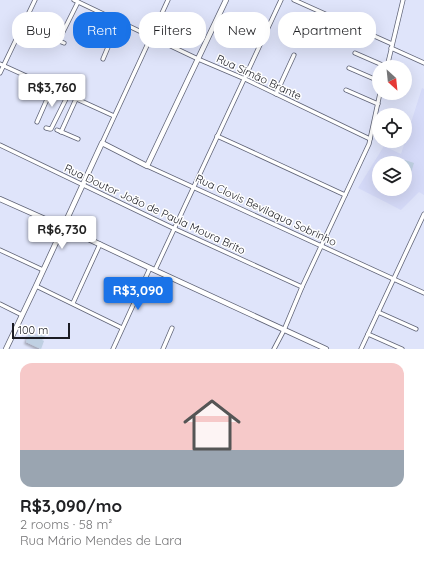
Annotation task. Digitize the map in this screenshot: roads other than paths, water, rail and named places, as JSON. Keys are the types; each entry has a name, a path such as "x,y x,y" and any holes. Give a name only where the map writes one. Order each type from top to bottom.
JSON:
{"street":[{"path":"0,73 2,64 35,0"},
{"path":"163,12 168,0"},
{"path":"147,166 226,0"},
{"path":"113,349 122,328 175,229 281,0"},
{"path":"294,0 319,12"},
{"path":"389,60 403,0"},
{"path":"65,26 76,1"},
{"name":"Rua Simão Brante","path":"76,1 100,12"},
{"path":"376,39 424,63"},
{"path":"103,59 108,48"},
{"path":"6,349 146,48"},
{"name":"Rua Simão Brante","path":"176,48 245,79 370,139"},
{"path":"355,53 372,60"},
{"path":"276,94 294,55"},
{"path":"2,64 114,116"},
{"path":"349,68 372,78"},
{"path":"37,122 52,88"},
{"path":"346,90 378,104"},
{"path":"46,128 51,129 68,95"},
{"path":"76,99 59,131 78,139"},
{"path":"274,349 370,139 379,100"},
{"path":"217,136 345,195"},
{"name":"Rua Clovis Bevilaqua Sobrinho","path":"102,143 147,166 194,186 424,293"},
{"name":"Rua Doutor João de Paula Moura Brito","path":"0,145 175,229 302,287"},
{"path":"0,199 326,349"},
{"path":"361,349 395,279 424,214"},
{"path":"73,303 100,244"},
{"path":"0,250 43,270"},
{"path":"36,286 122,328"},
{"path":"0,304 22,315"},
{"path":"378,312 416,329"},
{"path":"163,349 172,328"},
{"path":"368,334 402,349"}]}
